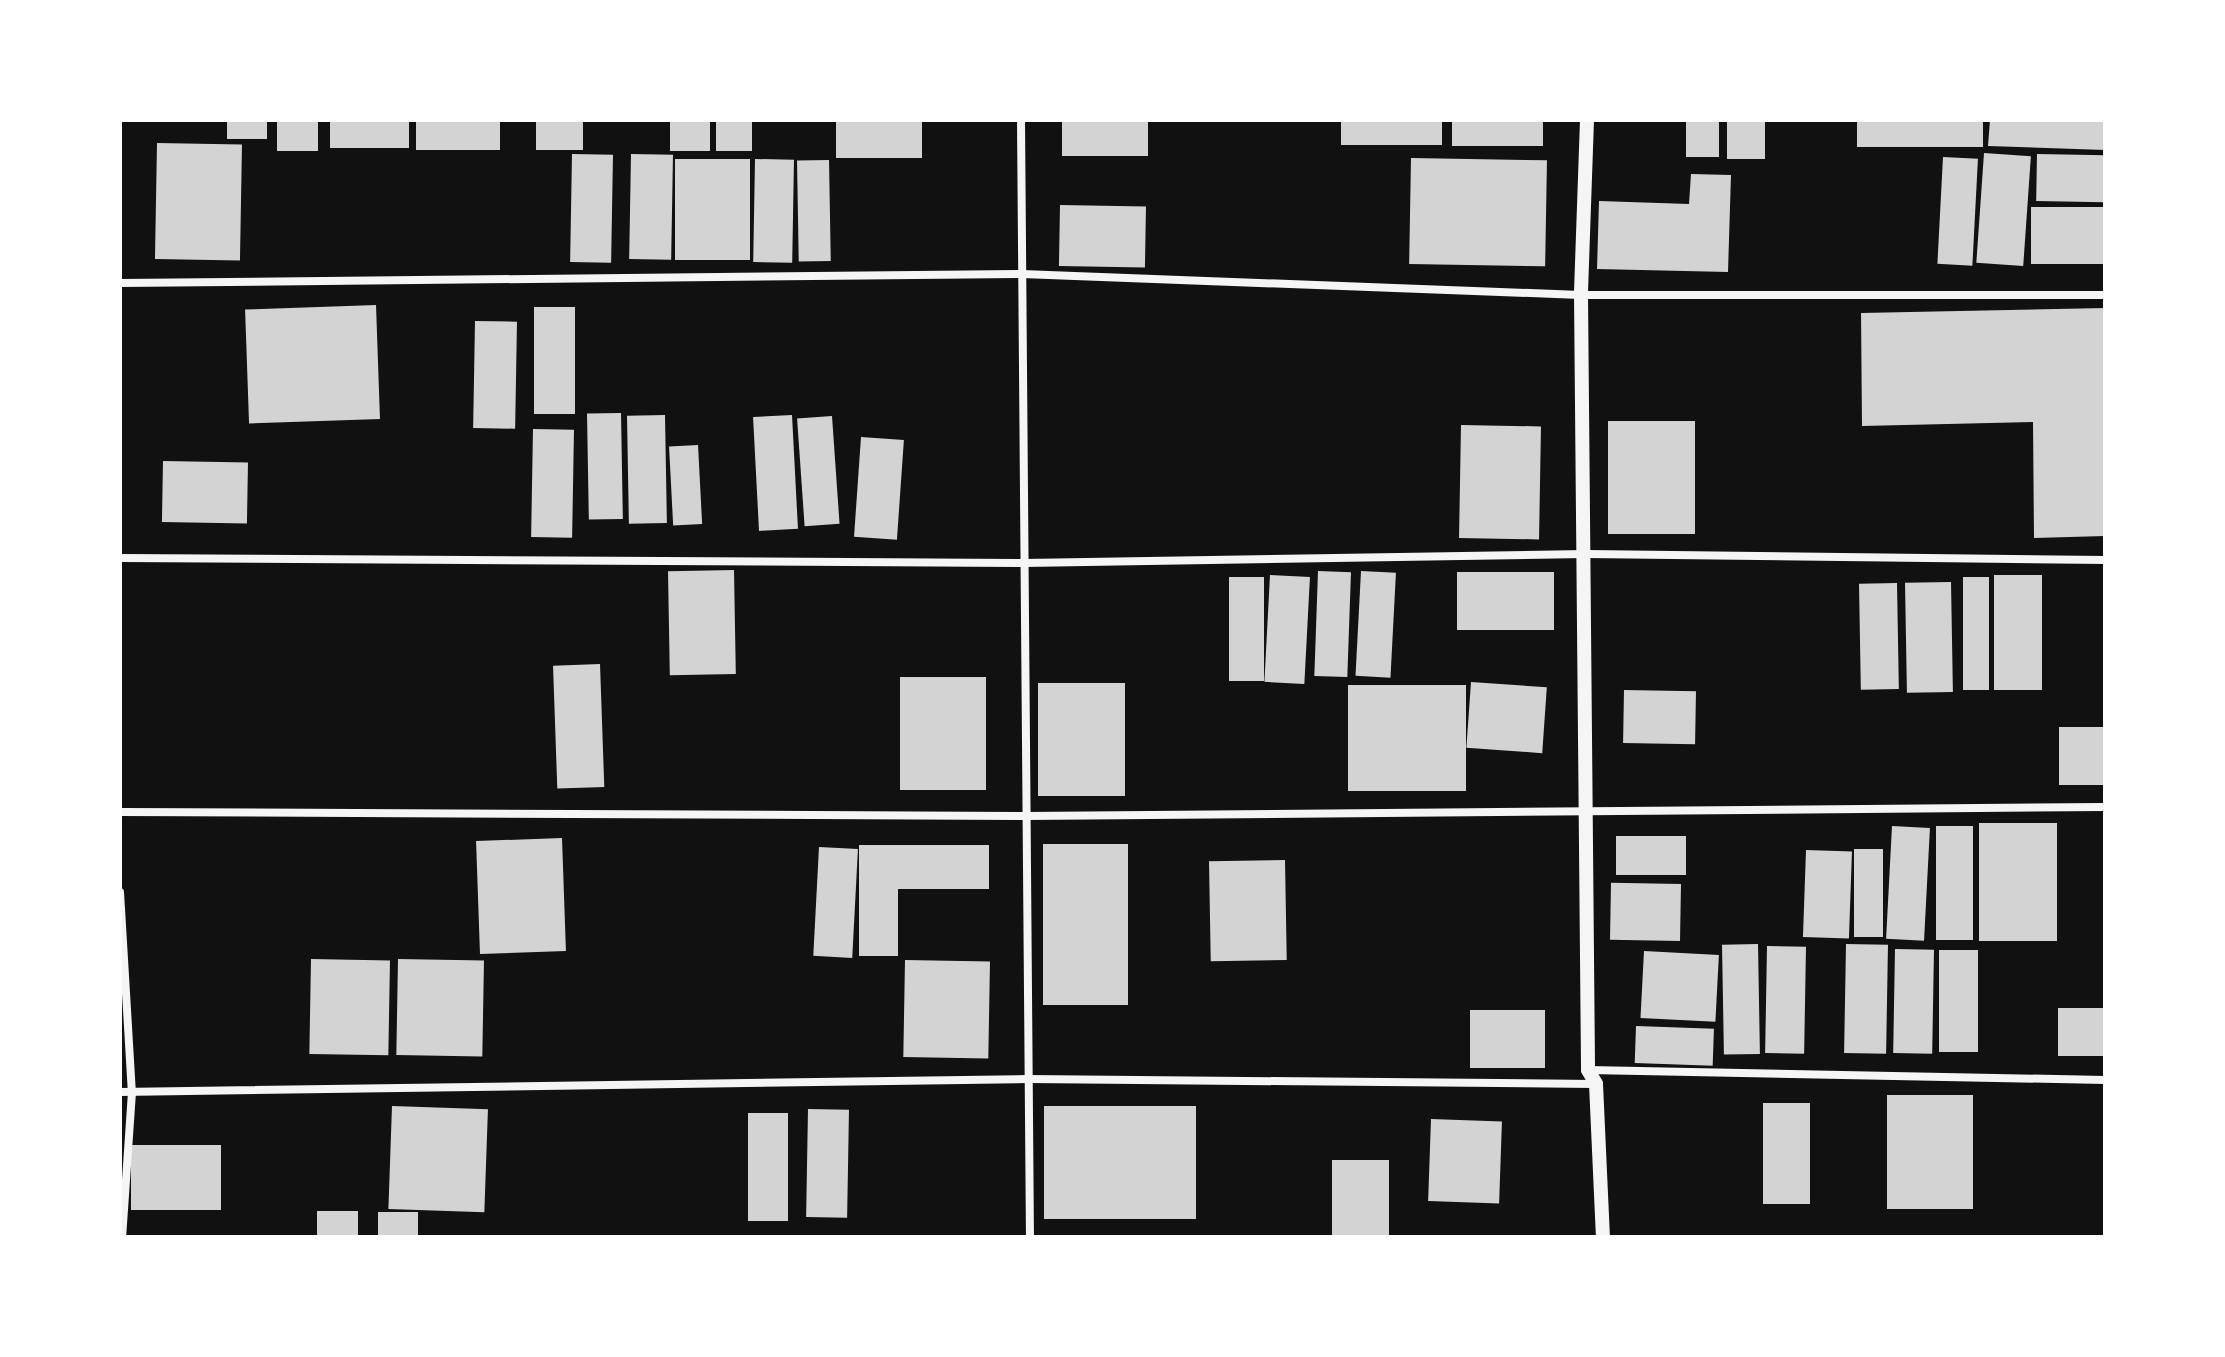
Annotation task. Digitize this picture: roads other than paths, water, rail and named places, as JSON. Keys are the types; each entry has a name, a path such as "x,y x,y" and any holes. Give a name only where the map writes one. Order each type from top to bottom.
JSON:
{"street":[{"path":"1021,120 1030,1237"},
{"path":"1587,120 1581,295 1586,554 1588,1070 1596,1084 1603,1237"},
{"path":"120,283 1022,274 1581,295 2105,295"},
{"path":"120,558 1024,563 1586,554 2105,560"},
{"path":"120,812 1026,816 2105,807"},
{"path":"120,892 132,1092 122,1237"},
{"path":"1588,1070 2105,1080"},
{"path":"120,1092 1028,1079 1596,1084"}]}
